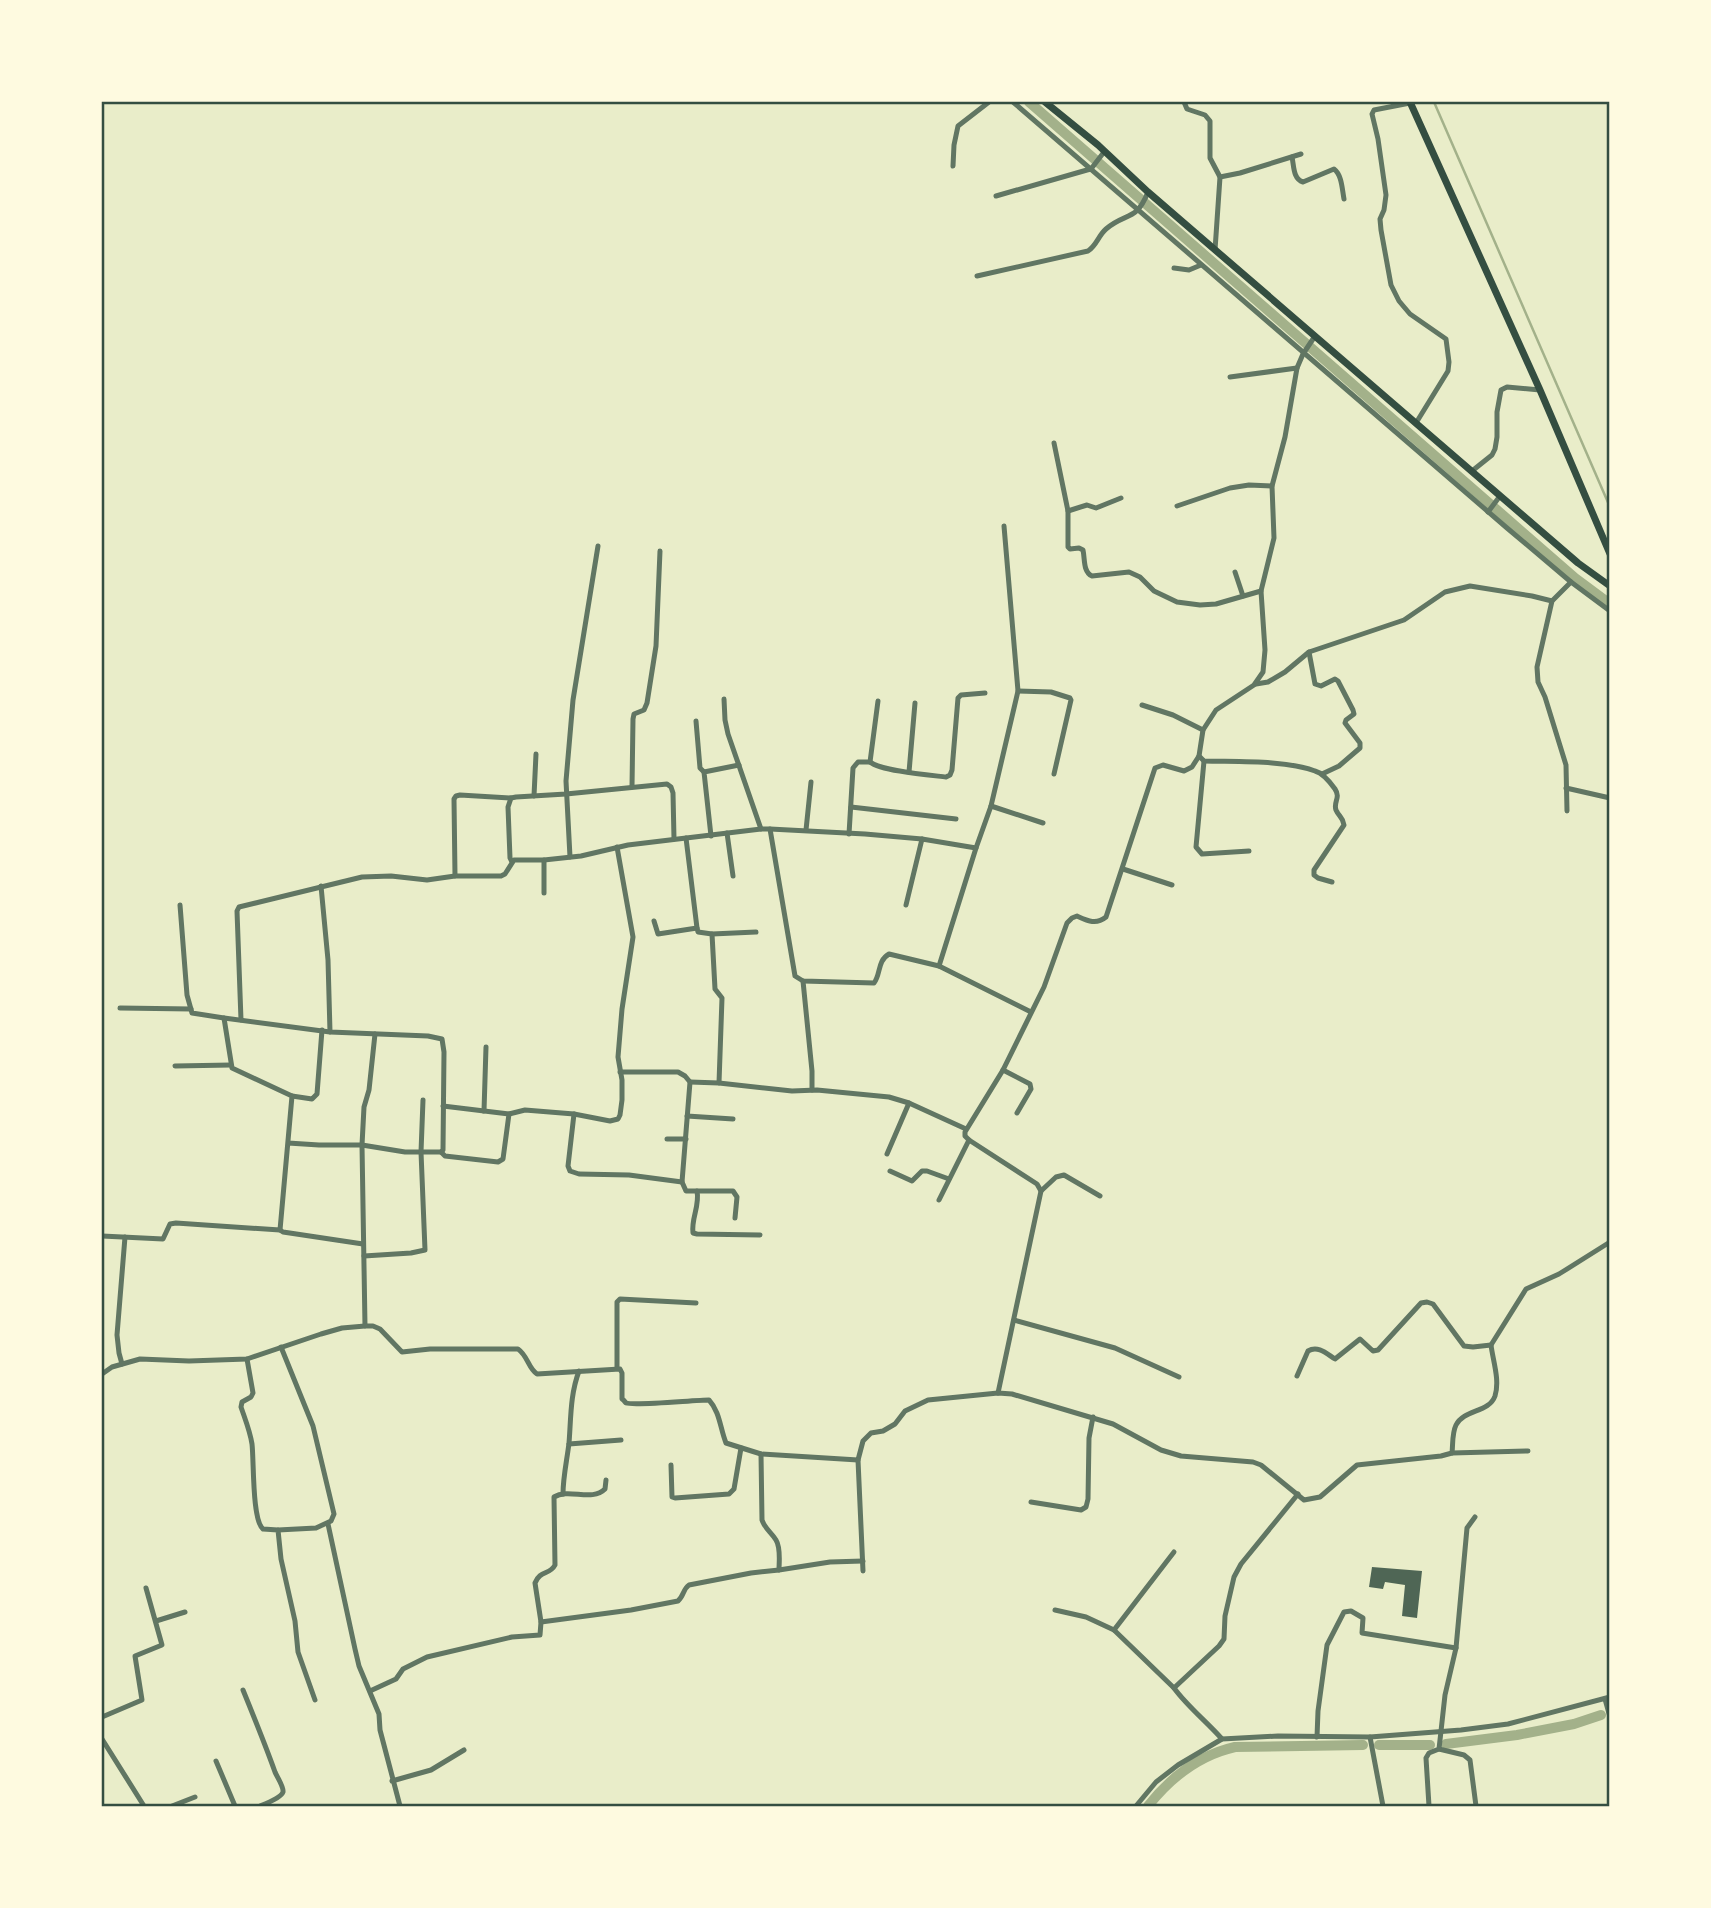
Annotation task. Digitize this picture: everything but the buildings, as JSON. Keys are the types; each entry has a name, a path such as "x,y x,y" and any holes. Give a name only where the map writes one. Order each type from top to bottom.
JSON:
{"main road":[{"path":"1045,102 1314,338 1472,471 1498,497 1609,586"},
{"path":"1410,102 1540,390 1609,554"}],"street":[{"path":"953,166 958,126 989,102"},
{"path":"1013,102 1141,208 1201,265 1571,582 1609,611"},
{"path":"1184,102 1187,109 1205,114 1210,121 1210,158 1220,177 1215,250"},
{"path":"1410,102 1374,110 1372,114 1385,195 1380,219 1391,285 1410,314 1446,339 1448,372 1416,423"},
{"path":"996,196 1091,168 1103,153"},
{"path":"1220,177 1301,154"},
{"path":"1292,157 1299,181 1336,170 1344,199"},
{"path":"977,275 1088,251 1095,246 1105,230 1141,208 1148,194"},
{"path":"1174,268 1189,270 1201,265"},
{"path":"1254,685 1263,671 1265,650 1261,591 1274,538 1272,486 1285,437 1297,368 1314,338"},
{"path":"1230,377 1297,368"},
{"path":"1472,471 1492,455 1495,449 1501,390 1507,387 1540,390"},
{"path":"1054,443 1068,511 1068,547 1083,550 1089,575 1129,572 1140,577 1154,591 1177,602 1200,605 1216,604 1261,591"},
{"path":"1177,506 1230,488 1272,486"},
{"path":"1489,510 1498,497"},
{"path":"1068,511 1087,505 1096,508 1121,498"},
{"path":"939,966 991,806 1018,691 1004,526"},
{"path":"570,857 566,794 573,700 598,546"},
{"path":"632,787 633,719 634,714 645,709 647,703 656,646 660,551"},
{"path":"1235,572 1243,596"},
{"path":"1567,811 1566,765 1538,682 1537,667 1552,601 1571,582"},
{"path":"1041,1191 1037,1184 969,1140 965,1136 966,1129 1003,1070 1051,971 1055,951 1067,923 1077,916 1100,922 1106,916 1155,768 1163,765 1184,771 1192,766 1199,756 1203,730 1216,710 1254,685 1268,682 1285,672 1309,652 1404,620 1445,592 1470,586 1552,601"},
{"path":"1309,652 1315,684 1318,686 1335,679 1338,681 1354,715 1345,723 1360,743 1360,748 1339,766 1322,774"},
{"path":"1018,691 1051,692 1071,700 1054,774"},
{"path":"849,834 853,768 858,762 870,762 878,767 909,772 946,777 950,775 958,698 961,695 985,693"},
{"path":"724,699 728,734 761,829"},
{"path":"870,762 878,701"},
{"path":"909,772 915,703"},
{"path":"1142,705 1173,715 1203,730"},
{"path":"696,721 700,768 704,772 711,836"},
{"path":"534,796 536,754"},
{"path":"1199,756 1204,761 1284,765 1322,774 1337,792 1339,798 1336,811 1343,818 1343,825 1314,870 1314,875 1332,882"},
{"path":"1204,761 1196,847 1202,854 1249,851"},
{"path":"704,772 739,765"},
{"path":"806,830 811,782"},
{"path":"455,876 454,799 460,795 511,798 663,783 671,787 673,793 674,839"},
{"path":"1566,788 1609,798"},
{"path":"241,1020 239,907 362,877 391,876 427,880 506,874 512,862 508,807 511,798"},
{"path":"991,806 1042,823"},
{"path":"850,807 956,819"},
{"path":"512,862 570,857 674,839 761,829 922,839 976,848"},
{"path":"770,829 796,976 803,982 874,984 880,963 889,954 939,966 1031,1012"},
{"path":"727,833 733,876"},
{"path":"686,838 698,932 756,932"},
{"path":"906,905 922,839"},
{"path":"443,1106 509,1114 525,1110 574,1114 610,1121 618,1119 622,1080 618,1056 633,937 617,848"},
{"path":"544,860 544,893"},
{"path":"1123,869 1172,885"},
{"path":"321,886 328,960 330,1032"},
{"path":"180,905 187,995 193,1014 330,1032 428,1036 442,1039 441,1152"},
{"path":"654,921 658,934 696,928"},
{"path":"712,934 715,989 722,998 719,1083"},
{"path":"803,982 812,1090"},
{"path":"120,1008 191,1009"},
{"path":"224,1018 234,1070 292,1096 312,1099 317,1094 322,1030"},
{"path":"365,1326 362,1145 364,1107 369,1090 375,1034"},
{"path":"484,1111 486,1047"},
{"path":"175,1066 231,1065"},
{"path":"1003,1070 1030,1084 1031,1089 1017,1113"},
{"path":"620,1072 678,1072 690,1082 682,1182 687,1191 733,1191 737,1197 735,1218"},
{"path":"690,1082 889,1097 909,1103 966,1129"},
{"path":"280,1230 292,1096"},
{"path":"363,1256 425,1250 423,1100"},
{"path":"887,1154 909,1103"},
{"path":"288,1143 319,1146 362,1145 405,1152 441,1152 445,1156 498,1162 503,1159 509,1114"},
{"path":"574,1114 568,1166 570,1171 579,1174 629,1175 682,1182"},
{"path":"687,1116 733,1119"},
{"path":"667,1139 686,1139"},
{"path":"939,1200 969,1140"},
{"path":"890,1171 909,1181 915,1180 918,1173 928,1171 949,1180"},
{"path":"998,1393 1041,1191 1055,1177 1064,1175 1100,1196"},
{"path":"697,1191 698,1205 692,1225 694,1233 760,1235"},
{"path":"102,1236 163,1239 170,1224 176,1223 280,1230 363,1244"},
{"path":"122,1364 117,1335 125,1237"},
{"path":"1452,1453 1457,1423 1466,1414 1488,1406 1495,1397 1497,1381 1491,1345 1526,1289 1559,1274 1609,1242"},
{"path":"617,1368 617,1302 620,1299 696,1303"},
{"path":"1297,1376 1308,1351 1312,1349 1319,1349 1335,1359 1360,1339 1373,1351 1378,1350 1421,1303 1427,1302 1433,1304 1464,1346 1491,1345"},
{"path":"1014,1320 1115,1348 1179,1377"},
{"path":"102,1374 112,1367 140,1359 247,1359 342,1328 373,1326 380,1329 402,1352 430,1349 518,1349 524,1353 530,1367 537,1374 617,1368 622,1373 624,1402 712,1402 726,1443 761,1454 858,1460"},
{"path":"247,1359 254,1393 242,1402 241,1407 252,1444 259,1525 262,1529 278,1530 316,1528 327,1524 334,1514 313,1426 281,1347"},
{"path":"563,1494 569,1444 569,1416 579,1371"},
{"path":"863,1572 858,1460 863,1441 871,1433 883,1431 895,1424 905,1411 928,1400 1012,1394 1113,1423 1161,1450 1181,1456 1253,1462 1261,1465 1304,1500 1320,1497 1357,1465 1452,1453 1528,1451"},
{"path":"1031,1502 1081,1510 1086,1507 1089,1438 1093,1417"},
{"path":"569,1444 621,1440"},
{"path":"671,1465 672,1497 729,1494 734,1489 741,1448"},
{"path":"761,1454 762,1520 776,1540 779,1570"},
{"path":"370,1692 396,1679 403,1669 427,1657 512,1637 538,1636 541,1633 541,1622 536,1583 541,1574 553,1569 555,1565 553,1500 556,1495 563,1494 598,1494 605,1489 606,1480"},
{"path":"1174,1688 1219,1646 1223,1639 1234,1577 1241,1564 1298,1494"},
{"path":"1440,1749 1445,1695 1456,1648 1467,1528 1475,1517"},
{"path":"327,1524 355,1649 379,1714 380,1730 400,1807"},
{"path":"278,1530 298,1652 315,1700"},
{"path":"1114,1630 1174,1552"},
{"path":"541,1622 631,1611 678,1601 689,1585 751,1573 830,1562 863,1561"},
{"path":"102,1717 142,1700 135,1658 162,1646 146,1588"},
{"path":"1055,1611 1086,1617 1114,1630 1222,1739"},
{"path":"1317,1737 1327,1644 1344,1612 1351,1611 1363,1618 1362,1633 1456,1648"},
{"path":"156,1621 185,1612"},
{"path":"243,1690 284,1789 280,1796 260,1807"},
{"path":"1136,1807 1156,1782 1178,1765 1222,1739 1278,1736 1370,1737 1461,1730 1508,1724 1607,1698 1609,1717"},
{"path":"1370,1737 1383,1807"},
{"path":"102,1739 144,1807"},
{"path":"392,1782 431,1770 464,1749"},
{"path":"1429,1807 1426,1758 1429,1753 1440,1749 1464,1755 1469,1760 1476,1807"},
{"path":"216,1761 235,1807"},
{"path":"172,1807 195,1797"}],"waterway":[{"path":"1029,102 1575,578 1610,604"},
{"path":"1434,102 1610,507"},
{"path":"1446,1744 1517,1735 1574,1724 1601,1715"},
{"path":"1148,1806 1166,1786 1187,1769 1209,1756 1235,1747 1363,1745"},
{"path":"1379,1745 1430,1745"}]}
